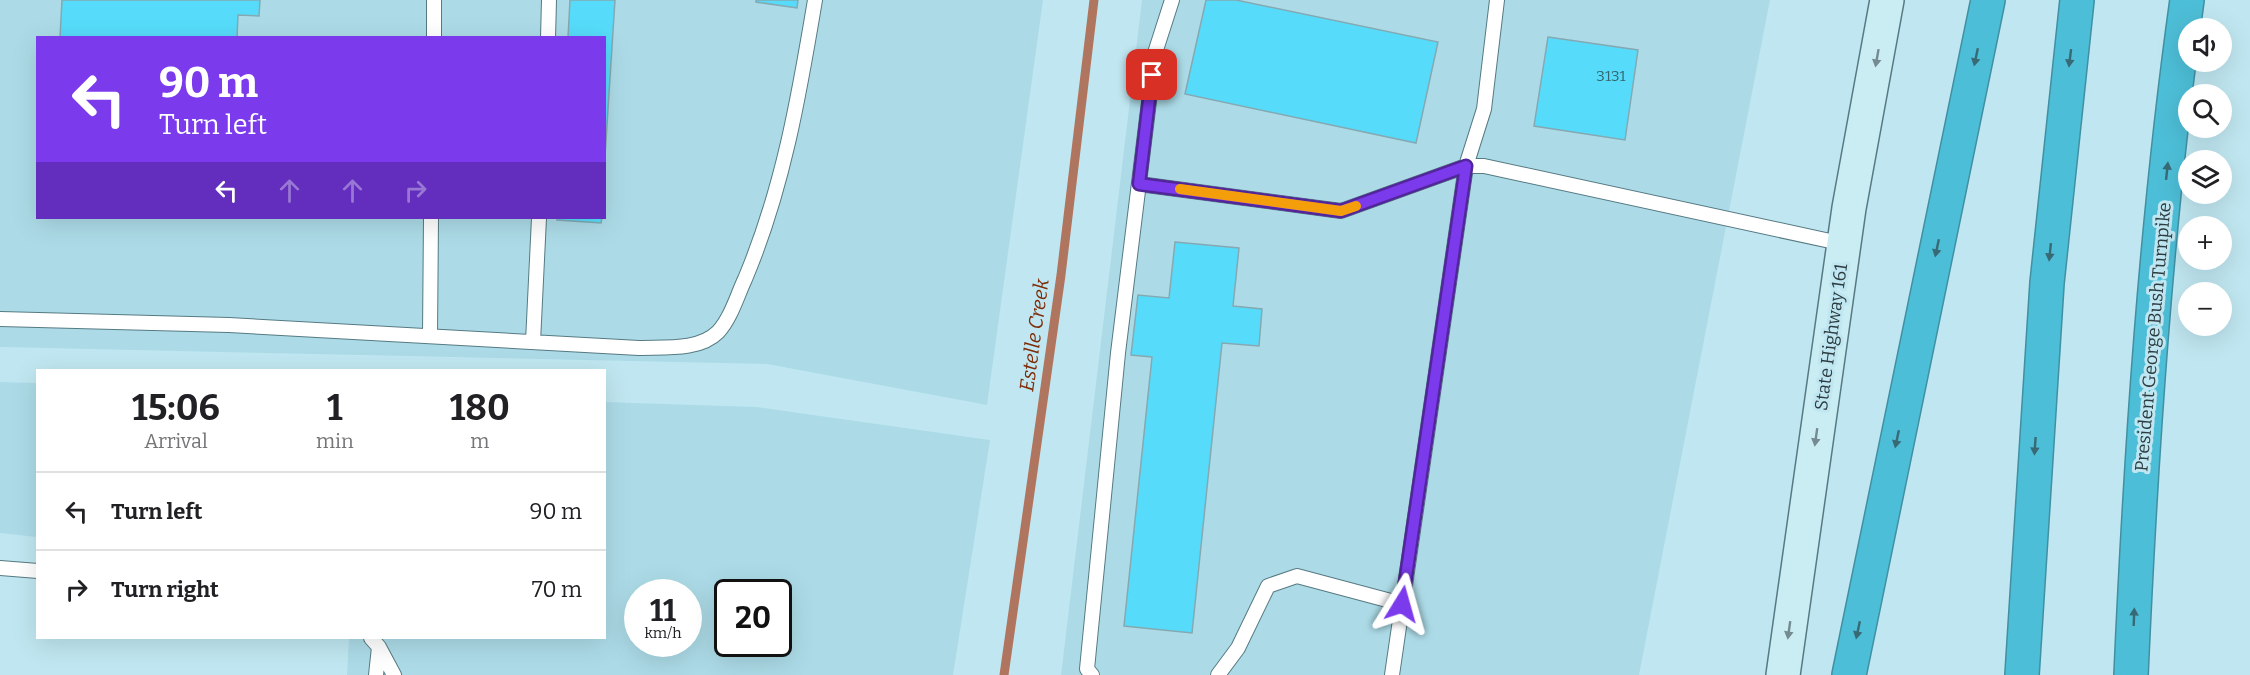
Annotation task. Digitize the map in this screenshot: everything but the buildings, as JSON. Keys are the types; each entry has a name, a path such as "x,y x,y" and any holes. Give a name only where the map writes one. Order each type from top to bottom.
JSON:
{"highway":[{"path":"1849,675 1988,0"},
{"path":"2022,675 2026,582 2047,283 2077,0"},
{"name":"President George Bush Turnpike","path":"2131,675 2160,230 2187,0"},
{"path":"2012,675 2026,582"}],"main road":[{"name":"State Highway 161","path":"1783,675 1844,244 1887,0"}],"lane":[{"path":"434,0 434,36"},
{"path":"548,36 549,0"},
{"path":"0,319 229,325 639,348 682,347 700,342 717,333 729,315 763,236 786,157 815,0"},
{"path":"1092,675 1088,669 1118,353 1155,53 1172,0"},
{"path":"1392,675 1466,166 1484,109 1497,0"},
{"path":"1139,184 1341,211 1466,166 1484,166 1844,244"},
{"path":"430,336 431,219"},
{"path":"533,342 539,219"},
{"path":"0,568 36,571"},
{"path":"1218,675 1238,648 1268,586 1298,576 1402,604"},
{"path":"375,642 376,675"},
{"path":"375,642 394,675"}],"shaded area":[{"path":"0,0 1043,0 987,405 767,364 0,347"},
{"path":"1142,0 1770,0 1639,675 1061,675"},
{"path":"0,382 36,383 36,537 0,533"},
{"path":"606,402 757,407 990,440 953,675 347,675 349,639 606,639"}],"waterway":[{"name":"Estelle Creek","path":"1004,675 1061,275 1094,0"}],"slow traffic":[{"path":"1180,189 1341,211 1356,206"}],"route":[{"path":"1152,75 1139,184 1341,211 1466,166 1402,604"}]}
